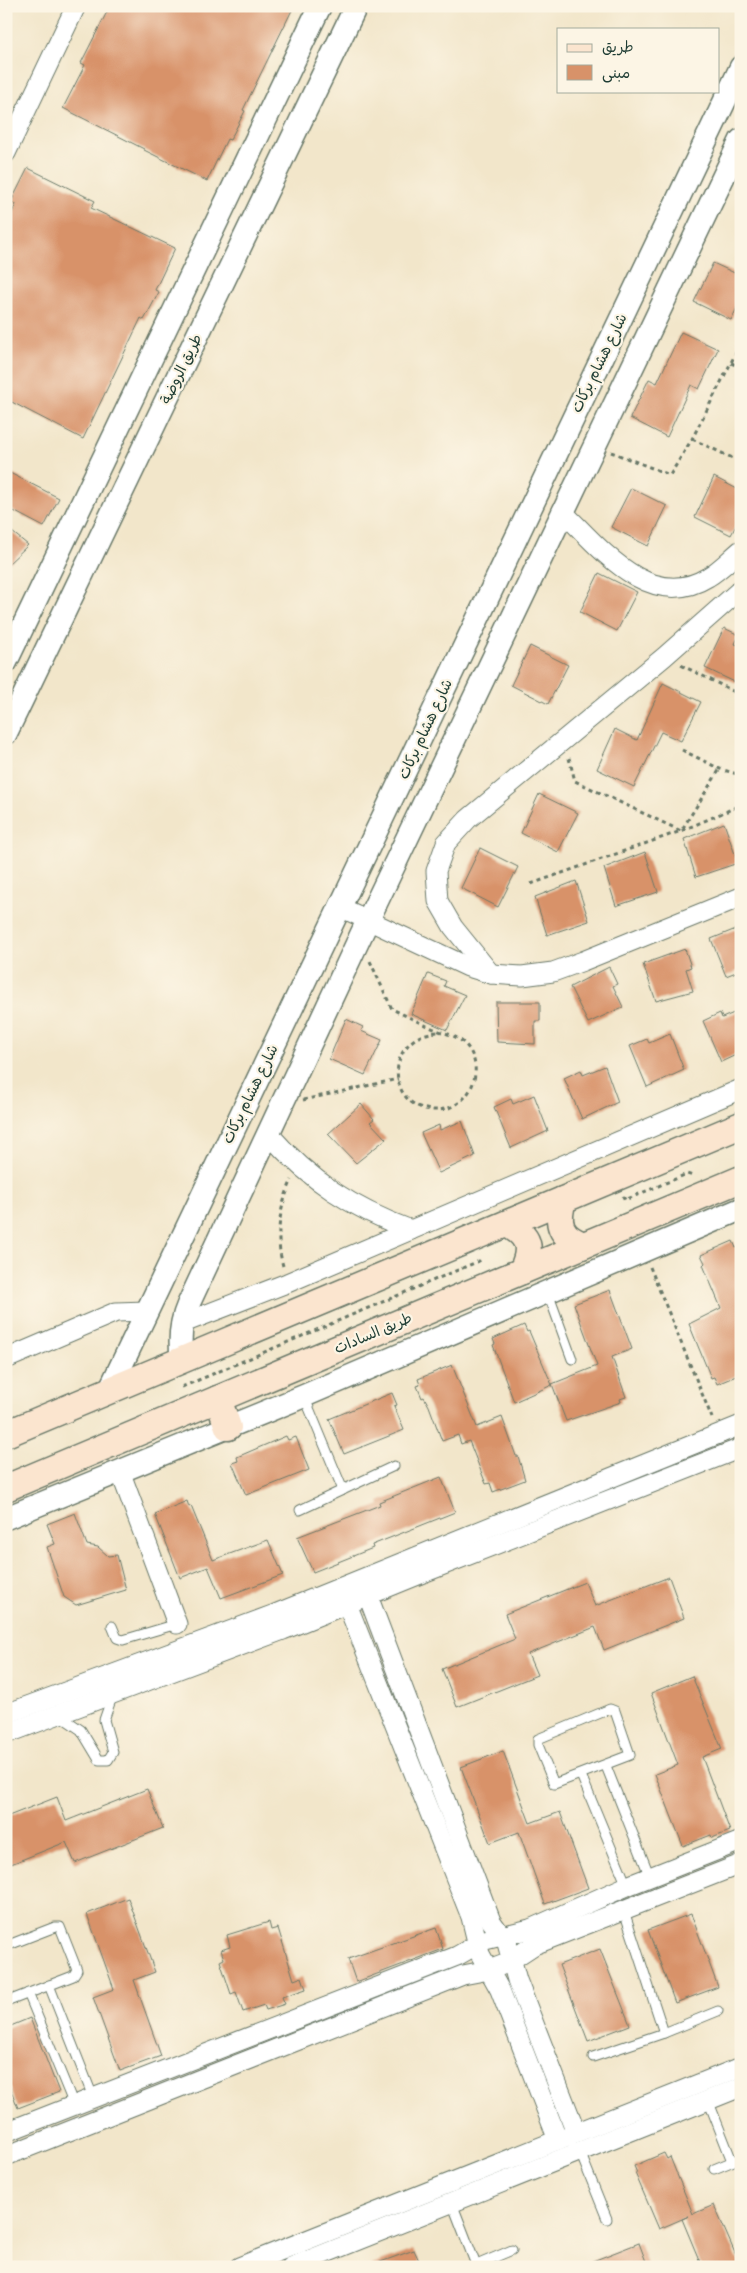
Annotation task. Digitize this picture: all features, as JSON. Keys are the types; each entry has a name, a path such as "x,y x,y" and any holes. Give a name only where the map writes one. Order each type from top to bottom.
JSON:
{"main road":[{"path":"6,1434 741,1125"},
{"name":"طريق السادات","path":"6,1488 741,1179"},
{"path":"563,1200 559,1214 561,1228 570,1240 583,1245"},
{"path":"507,1224 520,1231 528,1243 528,1257 522,1271"},
{"path":"218,1399 228,1427"}],"street":[{"path":"6,153 76,6"},
{"name":"طريق الروضة","path":"6,662 11,645 226,204 320,6"},
{"name":"طريق الروضة","path":"6,733 356,6"},
{"name":"شارع هشام بركات","path":"109,1391 741,67"},
{"name":"شارع هشام بركات","path":"182,1360 180,1348 181,1324 188,1305 562,511 741,140"},
{"path":"226,204 239,214 254,218"},
{"path":"196,264 212,267 226,276"},
{"path":"583,396 611,409"},
{"path":"562,511 619,566 638,579 661,586 684,586 707,578 741,550"},
{"path":"491,974 453,927 438,901 436,871 446,843 468,819 664,657 741,589"},
{"path":"340,907 364,929 491,974 522,976 553,972 741,897"},
{"path":"6,1360 116,1312 147,1311 163,1322 181,1324 287,1283 741,1089"},
{"path":"269,1134 299,1166 324,1187 381,1219 411,1230"},
{"path":"6,1518 304,1396 547,1290 741,1209"},
{"path":"6,1734 114,1694 741,1425"},
{"path":"6,1714 279,1622 347,1604 368,1596 415,1566 732,1451 718,1435"},
{"path":"120,1471 177,1624"},
{"path":"368,1596 487,1913 502,1935 513,1960 516,1980 576,2132"},
{"path":"347,1604 471,1917 477,1945 488,1970 497,1983 558,2140"},
{"path":"6,2132 448,1960 502,1935 530,1929 627,1886 741,1841"},
{"path":"6,2156 463,1975 488,1970 513,1960 534,1945 741,1864"},
{"path":"239,2267 741,2067"},
{"path":"291,2267 741,2087"}],"lane":[{"path":"547,1290 572,1359"},
{"path":"304,1396 343,1490"},
{"path":"300,1510 394,1466"},
{"path":"112,1626 117,1638 123,1640 177,1624"},
{"path":"59,1715 81,1730 99,1760 108,1760 113,1752 104,1720 109,1702 114,1694"},
{"path":"612,1710 630,1752 628,1757 581,1776 557,1785 552,1782 537,1743 539,1737 612,1710"},
{"path":"606,1766 650,1877"},
{"path":"581,1776 627,1886"},
{"path":"624,1911 664,2033"},
{"path":"6,1946 55,1927 62,1929 77,1972 6,2002"},
{"path":"49,1985 93,2097"},
{"path":"28,1993 74,2105"},
{"path":"594,2057 664,2033 718,2010"},
{"path":"708,2100 736,2160 714,2169"},
{"path":"580,2152 607,2219"},
{"path":"452,2203 474,2266 512,2250"}],"path":[{"path":"594,445 670,475 692,439 741,343"},
{"path":"731,364 741,367"},
{"path":"692,439 741,462"},
{"path":"664,657 741,695"},
{"path":"564,738 575,781 681,831"},
{"path":"682,750 720,769 741,775"},
{"path":"681,831 720,769"},
{"path":"531,884 681,831 741,805"},
{"path":"364,929 392,1009 439,1032 458,1038 465,1044 474,1060 474,1080 466,1097 450,1108 431,1110 422,1108 406,1096 398,1079 398,1061 407,1045 422,1035 439,1032"},
{"path":"281,1105 398,1079"},
{"path":"287,1283 280,1254 279,1224 286,1194 299,1166"},
{"path":"643,1250 718,1435"},
{"path":"182,1387 479,1261 489,1285"}],"building":[{"path":"110,6 294,6 243,110 245,111 230,140 227,139 207,181 63,108 85,65 81,63"},
{"path":"28,168 95,201 91,208 175,248 155,290 159,292 144,320 141,318 83,439 6,399 6,225 16,204 11,202"},
{"path":"713,263 741,276 741,300 731,320 694,302"},
{"path":"681,332 718,349 699,389 691,385 667,437 630,418 649,379 657,383"},
{"path":"6,471 59,498 44,527 6,507"},
{"path":"714,477 741,491 741,516 731,535 695,517"},
{"path":"631,488 667,506 648,546 611,527"},
{"path":"6,527 28,545 6,566"},
{"path":"599,573 637,592 617,631 580,612"},
{"path":"724,628 739,635 735,644 741,646 741,685 705,668"},
{"path":"530,646 568,665 548,704 511,685"},
{"path":"663,683 701,702 681,741 661,732 634,787 597,769 615,729 637,740"},
{"path":"539,794 578,813 558,852 521,833"},
{"path":"724,823 738,863 696,877 684,839"},
{"path":"480,848 518,867 498,907 461,888"},
{"path":"645,852 658,892 616,906 604,868"},
{"path":"576,881 589,921 547,935 535,897"},
{"path":"741,927 741,970 726,976 711,939"},
{"path":"685,949 691,967 686,969 693,991 656,1001 643,964"},
{"path":"609,967 617,984 613,986 623,1007 588,1023 570,987"},
{"path":"428,974 446,981 444,986 465,995 447,1030 411,1014"},
{"path":"496,1002 540,1002 540,1021 535,1021 535,1044 497,1042"},
{"path":"741,1010 741,1044 735,1047 738,1054 721,1062 703,1021 720,1013 722,1018"},
{"path":"346,1019 363,1027 361,1031 382,1040 365,1075 329,1059"},
{"path":"670,1034 684,1070 647,1087 630,1046 647,1039 649,1043"},
{"path":"605,1066 618,1102 582,1119 564,1078 581,1070 583,1075"},
{"path":"534,1095 548,1131 511,1148 494,1107 511,1099 513,1104"},
{"path":"361,1104 374,1119 370,1122 386,1139 356,1163 328,1134"},
{"path":"462,1121 475,1156 439,1173 421,1133 439,1125 440,1130"},
{"path":"733,1241 736,1248 741,1246 741,1374 717,1384 714,1377 711,1378 689,1324 721,1308 703,1265 705,1263 701,1255"},
{"path":"610,1290 632,1349 612,1357 626,1397 620,1399 621,1402 566,1421 552,1384 597,1366 574,1304"},
{"path":"524,1325 527,1332 529,1331 552,1385 514,1402 493,1345 495,1344 493,1339"},
{"path":"452,1365 477,1427 502,1417 516,1456 518,1456 525,1480 493,1492 490,1483 486,1484 469,1441 461,1444 458,1435 442,1441 429,1406 424,1397 422,1398 417,1386 420,1385 418,1379"},
{"path":"392,1393 397,1405 394,1406 404,1430 344,1454 329,1419"},
{"path":"286,1436 288,1440 296,1437 309,1470 246,1495 232,1463 238,1461 237,1457"},
{"path":"441,1477 455,1512 372,1545 373,1548 313,1572 297,1537 380,1505 379,1502"},
{"path":"187,1501 189,1507 191,1506 213,1560 268,1540 283,1575 221,1598 208,1567 180,1578 155,1514"},
{"path":"75,1513 87,1545 98,1547 108,1556 117,1555 126,1590 76,1605 64,1597 47,1547 55,1544 47,1524"},
{"path":"669,1577 684,1618 604,1650 595,1627 528,1654 537,1675 457,1707 442,1669 515,1639 505,1614 585,1582 595,1606"},
{"path":"692,1676 722,1749 702,1757 730,1831 712,1838 711,1835 683,1846 655,1774 678,1765 651,1693"},
{"path":"503,1751 530,1823 560,1812 588,1888 545,1904 519,1832 490,1843 461,1767"},
{"path":"147,1789 163,1828 75,1863 66,1842 6,1866 6,1817 57,1797 66,1821"},
{"path":"128,1898 155,1972 134,1980 161,2056 120,2071 93,1997 114,1989 87,1914"},
{"path":"691,1914 718,1987 675,2003 648,1930"},
{"path":"269,1922 271,1930 278,1928 294,1980 302,1977 306,1989 282,1997 285,2004 266,2010 264,2005 243,2012 236,1992 231,1994 220,1961 224,1959 221,1950 230,1947 227,1935"},
{"path":"436,1928 443,1949 356,1982 348,1959"},
{"path":"600,1949 630,2025 588,2041 559,1965"},
{"path":"30,2018 59,2092 18,2108 6,2077 6,2028"},
{"path":"664,2153 667,2159 670,2157 693,2214 714,2205 741,2267 702,2267 682,2219 659,2229 635,2173 637,2173 634,2166"},
{"path":"639,2243 648,2267 580,2267 580,2266"},
{"path":"414,2250 422,2267 373,2267 372,2265"}]}
